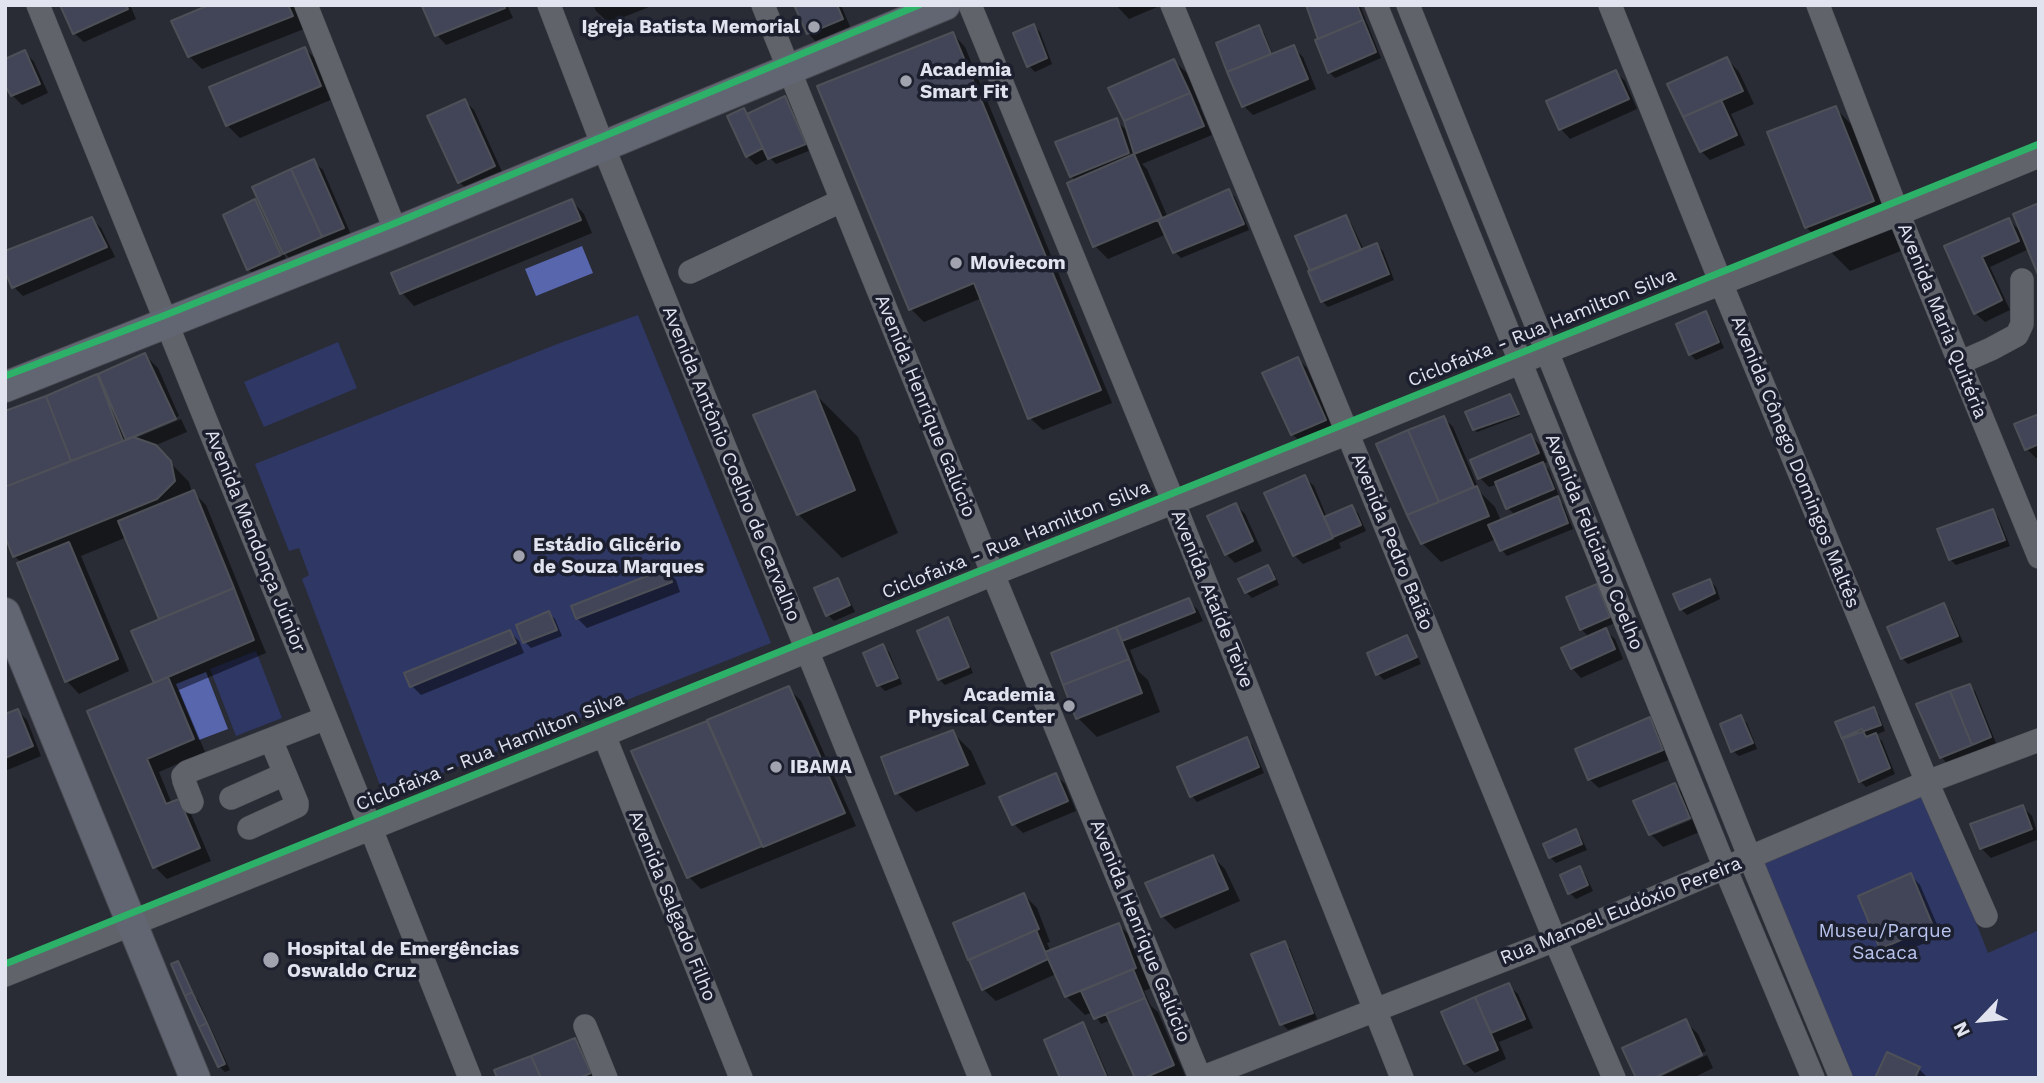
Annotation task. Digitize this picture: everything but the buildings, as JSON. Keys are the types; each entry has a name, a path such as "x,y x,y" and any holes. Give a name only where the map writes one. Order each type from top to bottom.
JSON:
{"main road":[{"path":"5,387 396,232 945,5"},
{"path":"5,613 195,1078"}],"street":[{"name":"Avenida Mendonça Júnior","path":"38,5 470,1078"},
{"path":"306,5 396,232"},
{"name":"Avenida Antônio Coelho de Carvalho","path":"549,5 603,146 980,1078"},
{"name":"Avenida Henrique Galúcio","path":"763,5 993,575 1201,1078"},
{"name":"Avenida Ataíde Teive","path":"970,5 1174,503 1402,1078"},
{"name":"Avenida Pedro Baião","path":"1172,5 1614,1078"},
{"name":"Avenida Feliciano Coelho","path":"1376,5 1725,868 1813,1078"},
{"name":"Avenida Feliciano Coelho","path":"1408,5 1841,1078"},
{"name":"Avenida Cônego Domingos Maltês","path":"1611,5 1721,283 1927,782 1986,916"},
{"name":"Avenida Maria Quitéria","path":"1818,5 1898,214 2039,557"},
{"path":"1418,108 1445,97"},
{"path":"5,975 1546,352 2039,156"},
{"path":"690,272 841,201"},
{"path":"1959,363 2017,335 2022,324 2022,280"},
{"path":"1620,605 1646,594"},
{"path":"192,802 183,776 187,772 326,718"},
{"name":"Avenida Salgado Filho","path":"604,735 741,1078"},
{"path":"249,828 297,806 271,740"},
{"name":"Rua Manoel Eudóxio Pereira","path":"1201,1078 1555,940 1927,782 2039,740"},
{"path":"231,798 285,774"},
{"path":"1785,1008 1807,998"},
{"path":"585,1026 606,1078"}],"green space":[{"name":"Estádio Glicério de Souza Marques","path":"638,315 771,643 384,796 302,579 309,575 299,548 289,551 255,464 560,343"},
{"path":"338,342 357,388 264,427 244,382"},
{"path":"256,651 282,718 236,736 210,669"},
{"name":"Museu/Parque Sacaca","path":"1924,791 1988,953 2039,930 2039,1078 1843,1078 1755,862"}],"shaded area":[{"path":"582,246 593,273 536,296 525,269"},
{"path":"206,672 228,729 199,740 176,684"}],"cycle path":[{"path":"5,376 393,224 919,5"},
{"name":"Ciclofaixa - Rua Hamilton Silva","path":"5,964 2039,144"}],"place":[{"name":"Igreja Batista Memorial","path":"814,27"},
{"name":"Academia Smart Fit","path":"906,81"},
{"name":"Moviecom","path":"956,263"},
{"name":"Estádio Glicério de Souza Marques","path":"519,556"},
{"name":"Academia Physical Center","path":"1069,706"},
{"name":"IBAMA","path":"776,767"},
{"name":"Hospital de Emergências Oswaldo Cruz","path":"271,960"}]}
